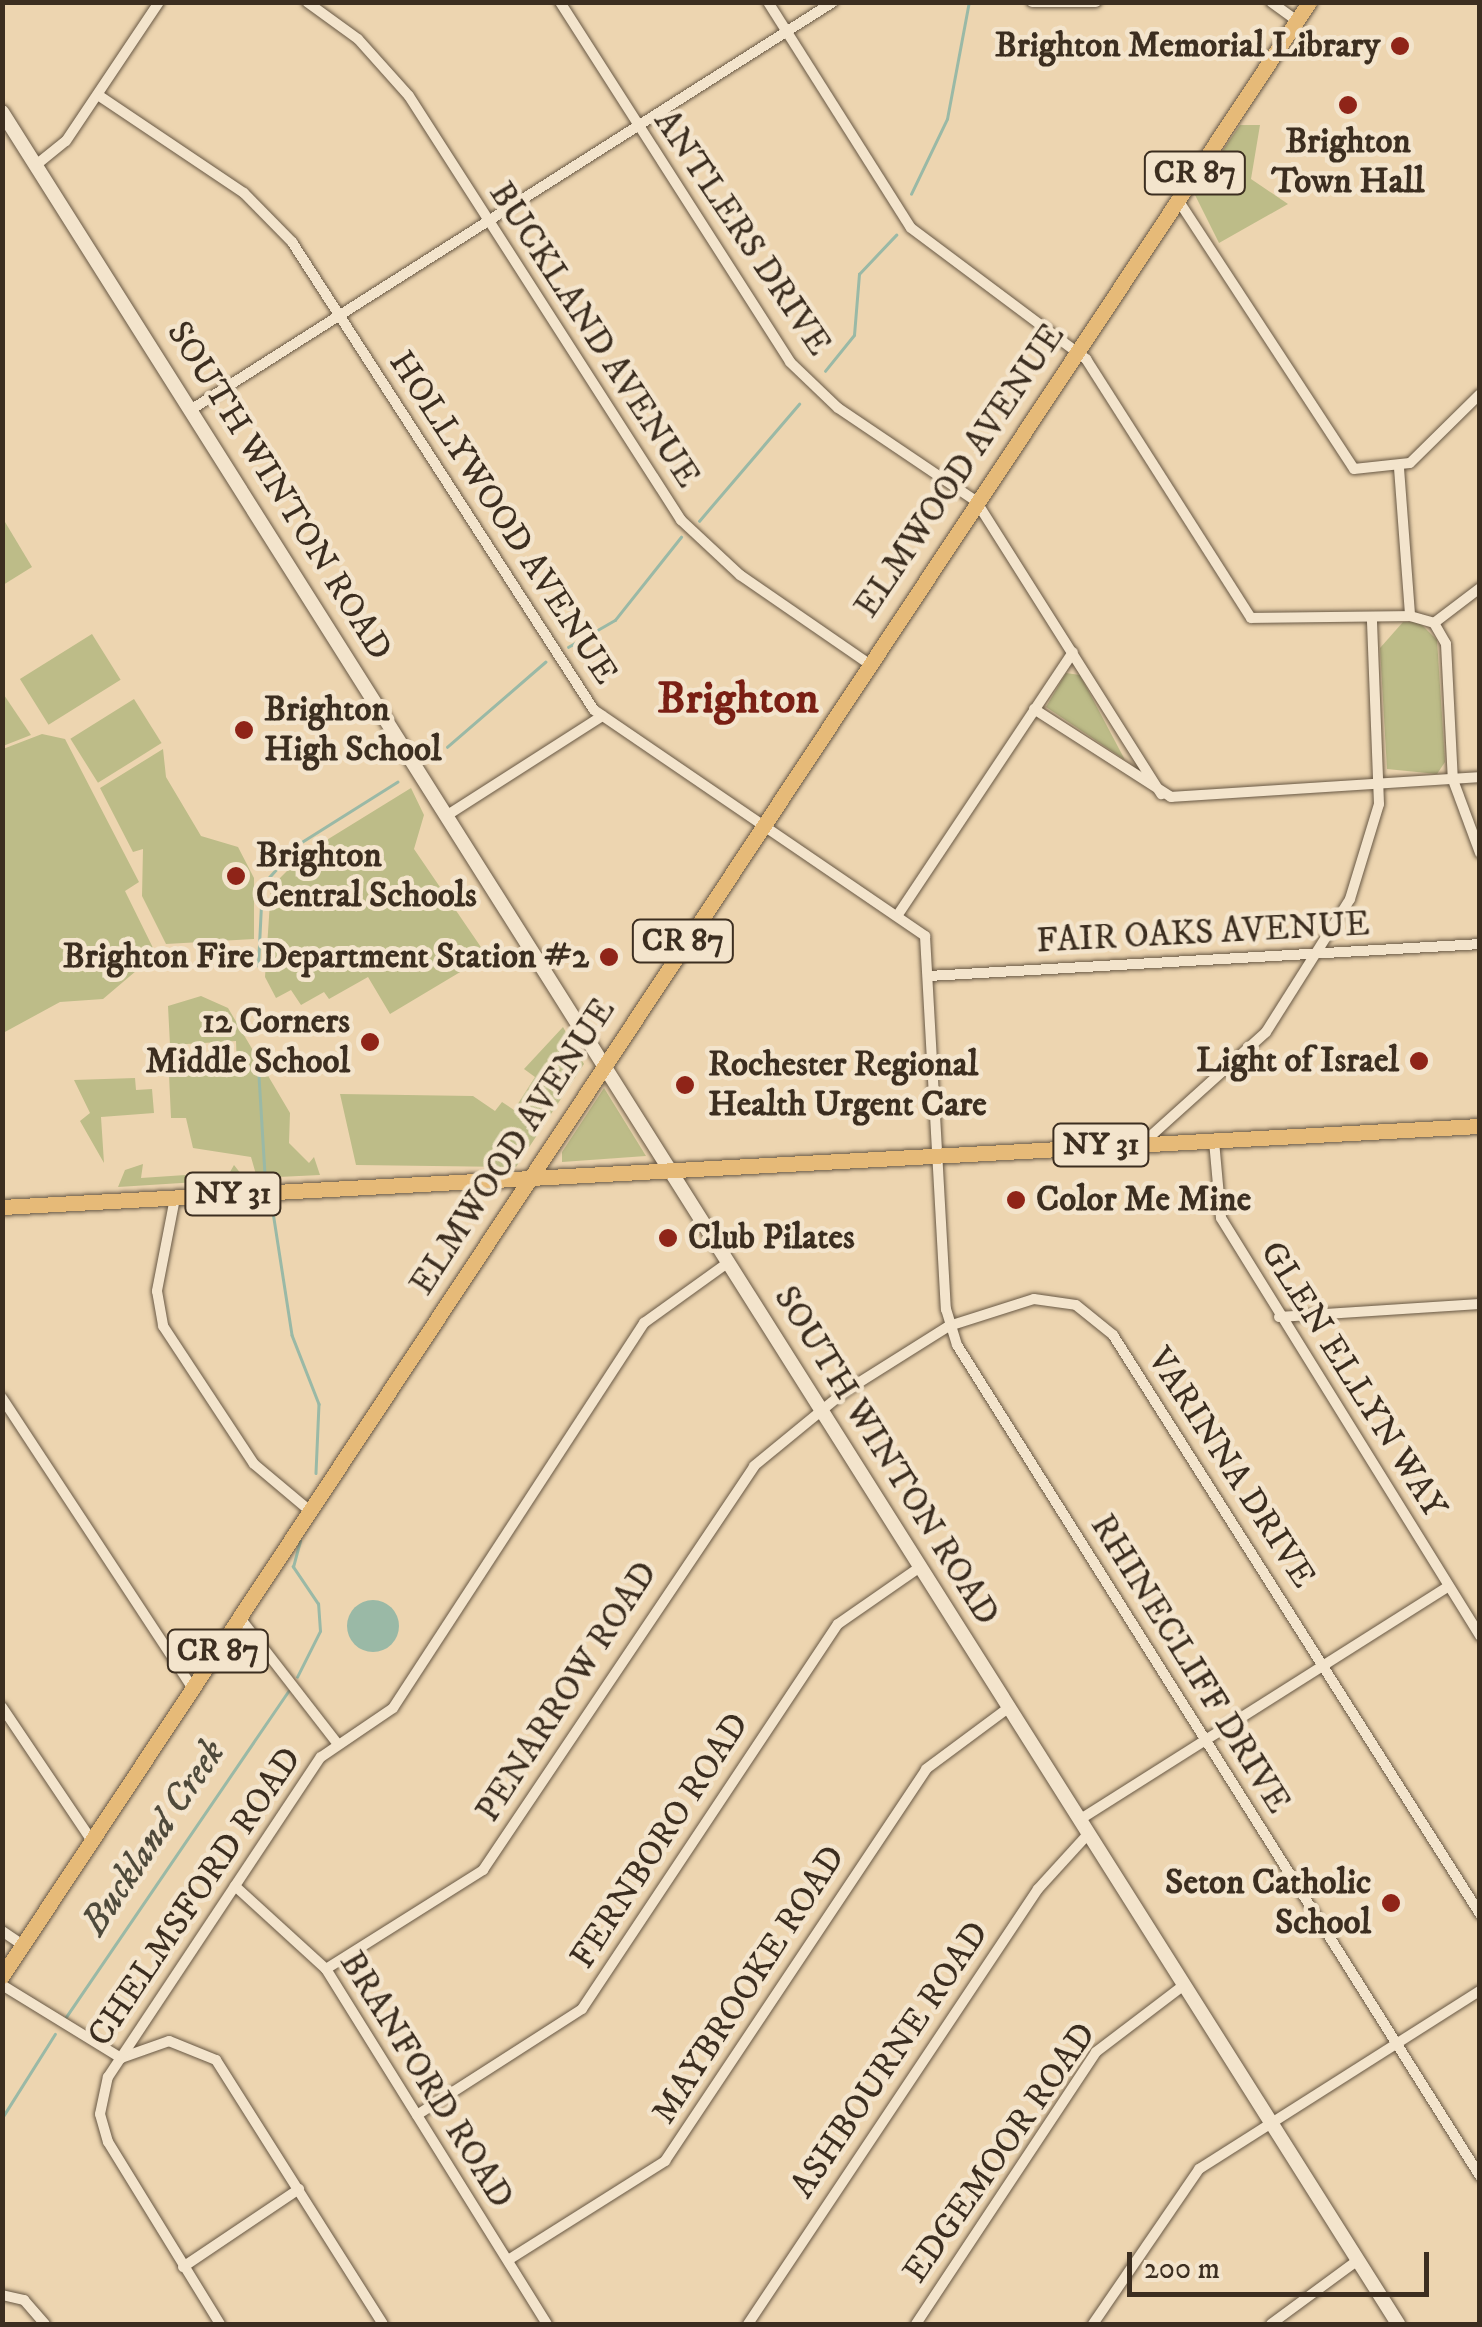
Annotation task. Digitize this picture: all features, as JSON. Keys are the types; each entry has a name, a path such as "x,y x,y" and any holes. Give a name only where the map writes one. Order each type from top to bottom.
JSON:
{"main road":[{"name":"ELMWOOD AVENUE","path":"2,1976 1309,2"},
{"name":"SOUTH WINTON ROAD","path":"2,112 1398,2324"},
{"name":"NY 31","path":"2,1208 1480,1126"}],"street":[{"path":"36,165 98,95 159,2"},
{"name":"BUCKLAND AVENUE","path":"307,2 384,65 681,520 740,575 869,664"},
{"name":"ANTLERS DRIVE","path":"560,2 812,387 976,502 1160,794"},
{"path":"768,2 922,240 1076,352 1251,618 1410,616 1434,624 1448,655 1453,780 1480,853"},
{"path":"192,409 833,2"},
{"path":"1032,2 1096,2"},
{"path":"1271,2 1297,20"},
{"name":"HOLLYWOOD AVENUE","path":"98,95 258,206 340,314 602,716 926,936 941,1154"},
{"path":"1178,200 1348,464 1399,468 1480,394"},
{"path":"1399,468 1410,616"},
{"path":"1434,624 1480,588"},
{"path":"1143,1143 1248,1052 1322,954 1365,858 1380,784 1372,619"},
{"path":"897,916 1073,652"},
{"path":"1034,709 1160,794 1480,777"},
{"path":"448,814 602,716"},
{"name":"FAIR OAKS AVENUE","path":"930,976 1480,944"},
{"name":"GLEN ELLYN WAY","path":"1214,1141 1221,1218 1480,1636"},
{"name":"RHINECLIFF DRIVE","path":"941,1154 949,1326 1480,2176"},
{"path":"174,1198 157,1292 163,1326 254,1464 310,1511"},
{"name":"CHELMSFORD ROAD","path":"220,2324 104,2134 102,2096 121,2058 337,1743 393,1708 644,1323 730,1262"},
{"name":"VARINNA DRIVE","path":"823,1412 949,1326 1034,1299 1066,1302 1103,1322 1480,1914"},
{"path":"1279,1317 1480,1304"},
{"path":"2,1398 193,1689"},
{"name":"PENARROW ROAD","path":"326,1969 484,1870 736,1486 823,1412"},
{"name":"FERNBORO ROAD","path":"417,2115 582,2010 838,1624 920,1567"},
{"path":"1079,1820 1448,1587"},
{"path":"240,1618 337,1743"},
{"path":"2,1707 92,1842"},
{"name":"MAYBROOKE ROAD","path":"508,2260 665,2162 917,1781 1008,1708"},
{"name":"ASHBOURNE ROAD","path":"748,2324 1038,1889 1088,1834"},
{"name":"BRANFORD ROAD","path":"236,1886 326,1969 547,2324"},
{"path":"2,1930 23,1945"},
{"path":"2,1985 121,2058 160,2041 208,2054 383,2324"},
{"name":"EDGEMOOR ROAD","path":"916,2324 1096,2052 1184,1985"},
{"path":"1093,2324 1192,2176 1480,1991"},
{"path":"183,2267 299,2189"},
{"path":"1271,2324 1358,2260"},
{"path":"2,2295 24,2300 46,2324"}],"shaded area":[{"path":"1240,125 1260,125 1251,179 1288,204 1219,243 1194,193"},
{"path":"2,517 32,567 3,585 2,585"},
{"path":"1403,622 1419,622 1437,640 1445,762 1437,774 1387,769 1380,648"},
{"path":"92,634 121,680 49,725 20,679"},
{"path":"1066,673 1080,675 1125,760 1046,707"},
{"path":"2,692 31,735 3,746 2,746"},
{"path":"134,699 162,743 98,783 70,739"},
{"path":"42,734 65,739 139,882 125,891 156,954 103,999 60,1002 3,1033 3,749"},
{"path":"163,749 166,777 201,836 238,847 254,878 254,939 166,944 142,896 143,849 133,852 100,788"},
{"path":"411,788 424,815 414,849 487,956 390,1014 368,977 329,999 324,992 301,1005 291,990 276,998 265,977 271,887 304,854"},
{"path":"201,996 228,1008 290,1113 289,1143 309,1163 314,1157 320,1175 257,1178 251,1157 193,1148 186,1118 171,1118 169,1075 237,1070 236,1041 170,1045 168,1006"},
{"path":"563,1027 584,1064 516,1167 356,1165 340,1094 473,1096 495,1111 502,1102 514,1110 535,1077 524,1069"},
{"path":"135,1078 136,1090 152,1089 154,1113 101,1117 104,1163 80,1121 90,1113 74,1080"},
{"path":"604,1088 646,1156 562,1162 562,1152"},
{"path":"143,1164 141,1178 230,1172 234,1165 245,1179 118,1187 125,1170"},
{"path":"373,1600 391,1608 399,1626 391,1644 373,1652 355,1644 347,1626 355,1608"}],"waterway":[{"path":"911,194 947,119 969,2"},
{"path":"825,371 854,335 859,274 896,235"},
{"path":"699,521 799,404"},
{"path":"568,647 615,620 681,537"},
{"path":"447,747 545,662"},
{"name":"Buckland Creek","path":"258,966 262,885 300,843 397,782"},
{"name":"Buckland Creek","path":"259,1076 265,1174"},
{"name":"Buckland Creek","path":"273,1212 292,1335 319,1404 316,1473"},
{"name":"Buckland Creek","path":"297,1677 320,1631 318,1604 293,1567 300,1541"},
{"name":"Buckland Creek","path":"66,2017 288,1691"},
{"name":"Buckland Creek","path":"2,2118 55,2034"}],"place":[{"name":"Brighton Memorial Library","path":"1400,46"},
{"name":"Brighton Town Hall","path":"1348,105"},
{"name":"Brighton High School","path":"244,730"},
{"name":"Brighton Central Schools","path":"236,876"},
{"name":"Brighton Fire Department Station #2","path":"609,957"},
{"name":"12 Corners Middle School","path":"370,1042"},
{"name":"Light of Israel","path":"1419,1061"},
{"name":"Rochester Regional Health Urgent Care","path":"685,1085"},
{"name":"Color Me Mine","path":"1016,1200"},
{"name":"Club Pilates","path":"668,1238"},
{"name":"Seton Catholic School","path":"1391,1903"}],"district":[{"name":"Brighton","path":"738,700"}]}
